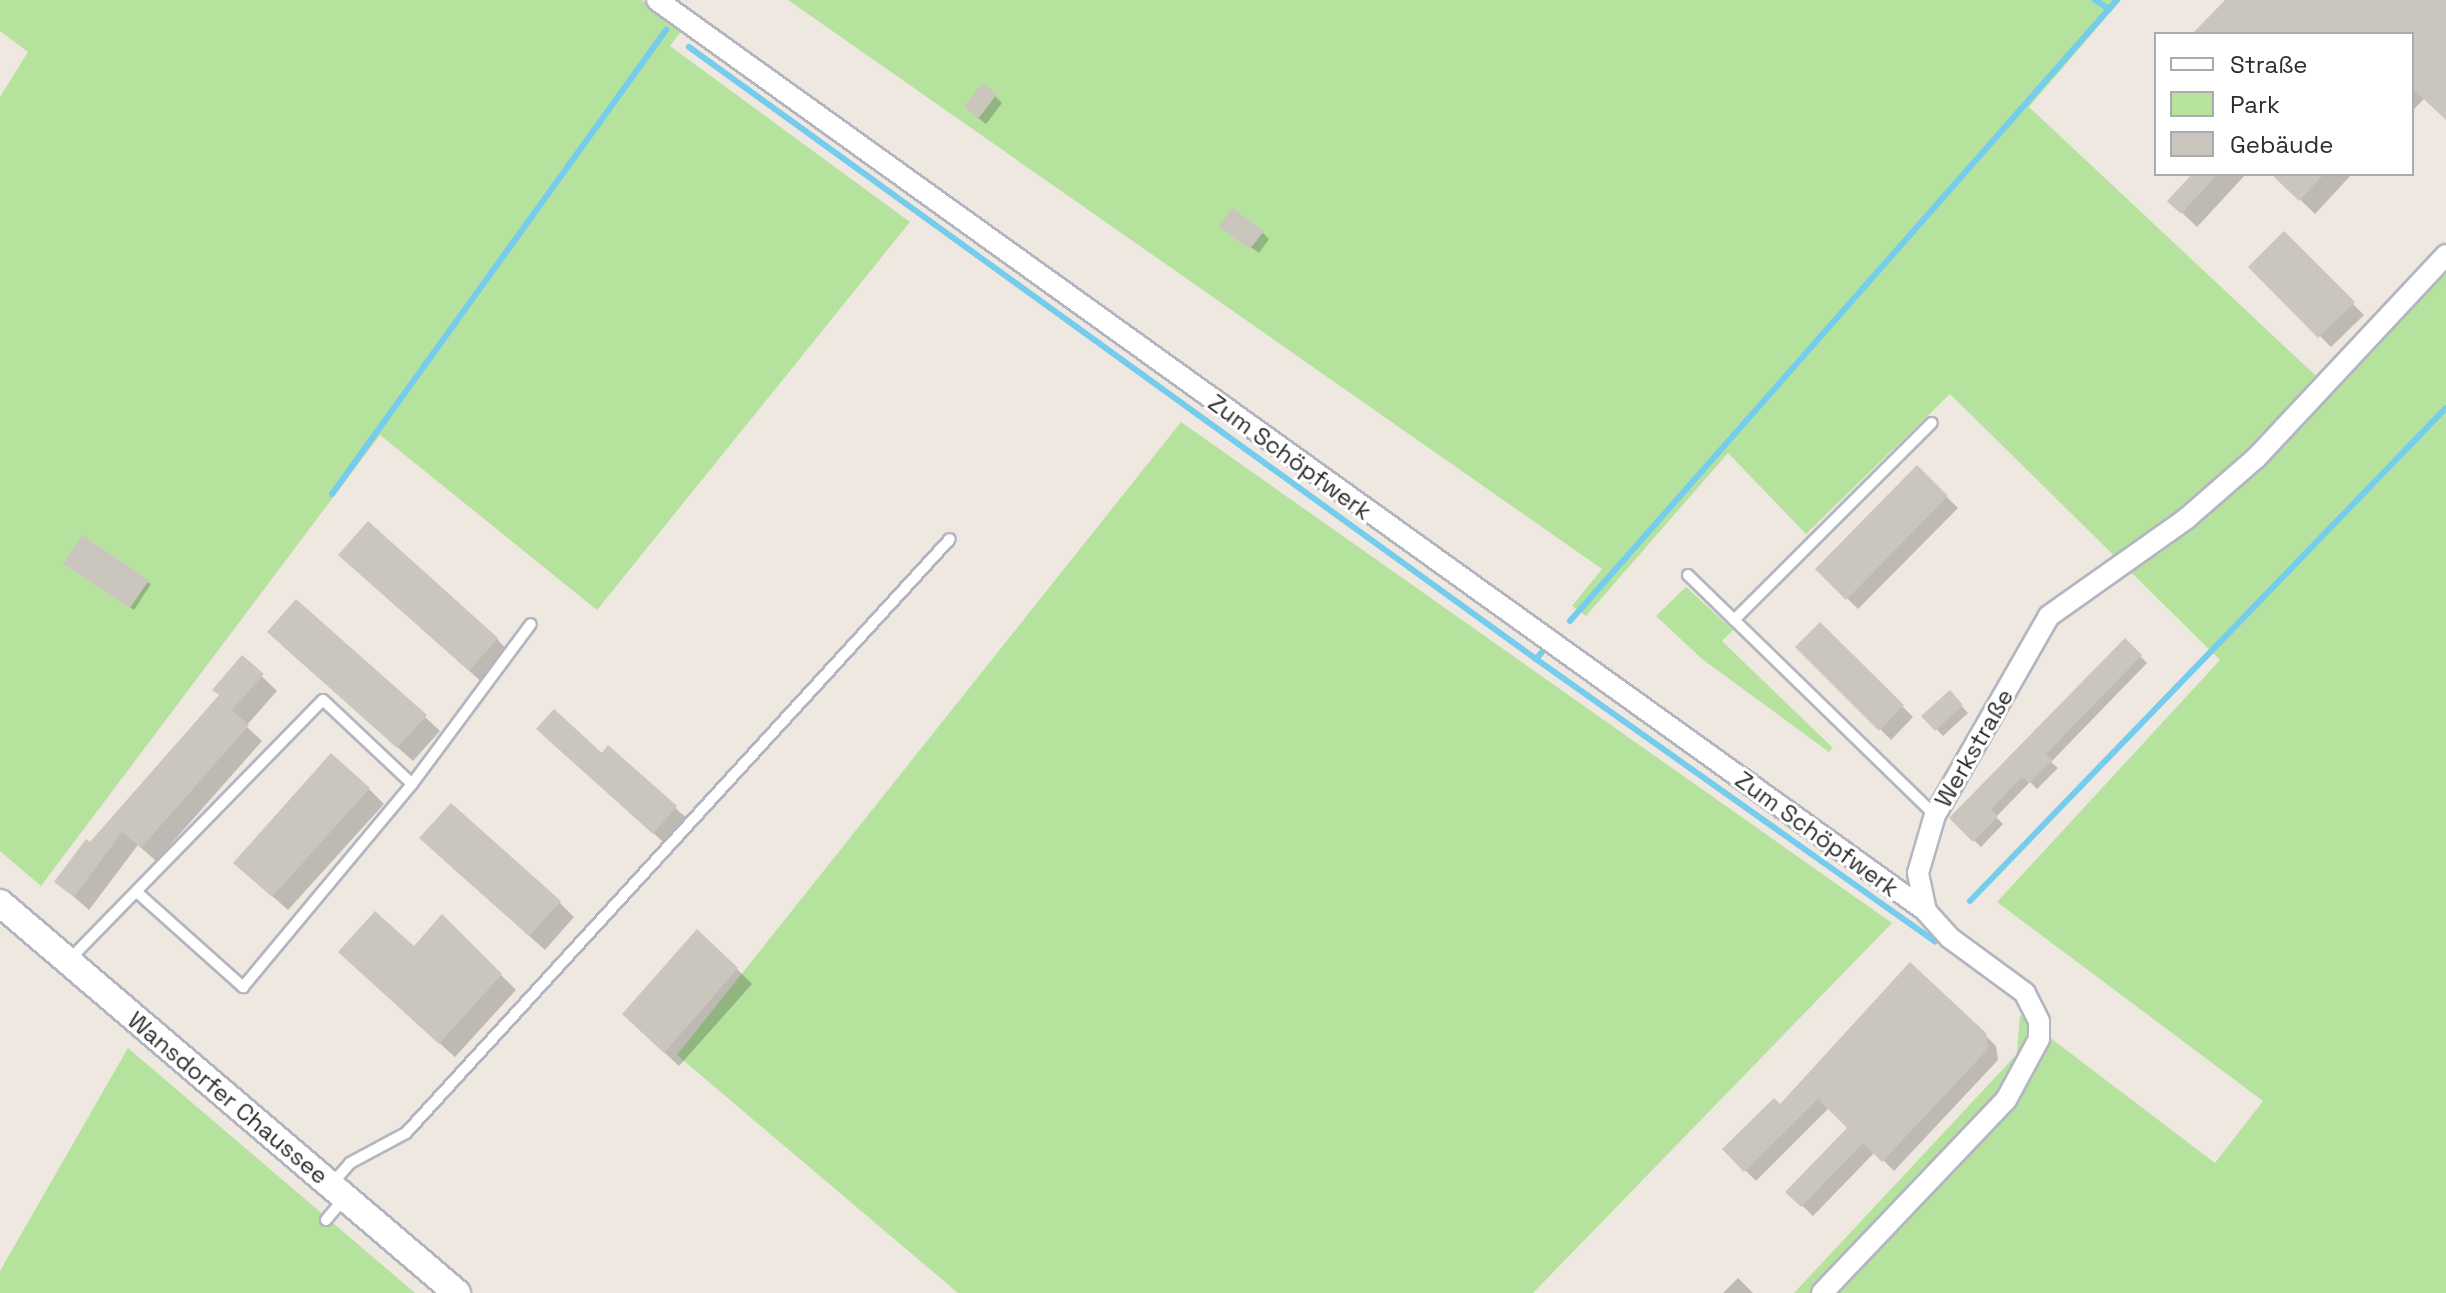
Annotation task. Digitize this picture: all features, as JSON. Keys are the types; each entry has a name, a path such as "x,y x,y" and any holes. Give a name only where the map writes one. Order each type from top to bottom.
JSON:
{"street":[{"name":"Zum Schöpfwerk","path":"657,0 1926,911"},
{"name":"Werkstraße","path":"1926,911 1918,873 1935,815 2049,616 2186,519 2256,458 2446,255"},
{"name":"Wansdorfer Chaussee","path":"0,903 457,1293"},
{"path":"1822,1293 2006,1100 2039,1039 2039,1021 2025,993 1950,938 1926,911"}],"lane":[{"path":"1734,620 1932,423"},
{"path":"326,1220 350,1163 406,1133 950,539"},
{"path":"1688,575 1935,815"},
{"path":"139,894 243,987 412,784 531,624"},
{"path":"68,961 87,938 139,894 323,700 412,784"}],"green space":[{"path":"0,0 642,0 683,29 670,46 910,222 597,610 380,435 41,886 0,851 0,97 28,52 0,31"},
{"path":"788,0 2121,0 2029,107 2330,389 2446,268 2446,1293 1794,1293 2017,1054 2020,1015 2215,1163 2263,1101 1997,902 2220,660 1950,394 1806,534 1728,453 1586,616 1572,606 1602,569"},
{"path":"1181,422 1892,923 1533,1293 958,1293 677,1055"},
{"path":"1686,587 1733,630 1722,641 1833,748 1829,752 1702,659 1656,616"},
{"path":"128,1048 415,1293 0,1293 0,1271"}],"building":[{"path":"2225,0 2446,0 2446,120 2414,90 2414,32 2194,32"},
{"path":"982,83 997,94 978,119 964,107"},
{"path":"2190,176 2216,176 2181,214 2167,201"},
{"path":"2273,176 2322,176 2299,201"},
{"path":"1232,208 1264,231 1250,249 1219,227"},
{"path":"2284,231 2355,302 2318,338 2248,267"},
{"path":"1917,465 1948,496 1846,600 1815,569"},
{"path":"368,521 498,638 469,671 338,555"},
{"path":"82,535 149,580 130,608 63,564"},
{"path":"296,599 427,715 397,748 267,632"},
{"path":"1820,622 1904,705 1879,731 1795,647"},
{"path":"2125,638 2142,655 2046,754 2052,760 2029,783 2022,777 1991,809 1998,816 1973,842 1949,818"},
{"path":"242,655 264,674 232,710 249,725 141,848 122,832 74,897 54,882 86,839 90,842 219,695 212,690"},
{"path":"1950,690 1963,705 1935,731 1921,716"},
{"path":"554,709 602,753 608,745 677,806 653,834 536,729"},
{"path":"331,753 370,788 272,897 233,863"},
{"path":"451,803 561,901 529,936 419,838"},
{"path":"375,911 414,946 442,914 502,974 439,1044 338,952"},
{"path":"697,929 738,968 664,1053 622,1014"},
{"path":"1910,962 1986,1033 1988,1049 1882,1162 1863,1143 1801,1207 1785,1192 1847,1128 1818,1099 1744,1172 1722,1149 1774,1098 1780,1104"}],"waterway":[{"path":"2095,0 2109,9"},
{"path":"1570,621 2117,0"},
{"path":"332,494 666,30"},
{"path":"689,47 1536,659 1543,651"},
{"path":"1970,901 2446,408"},
{"path":"1536,659 1935,942"}]}
